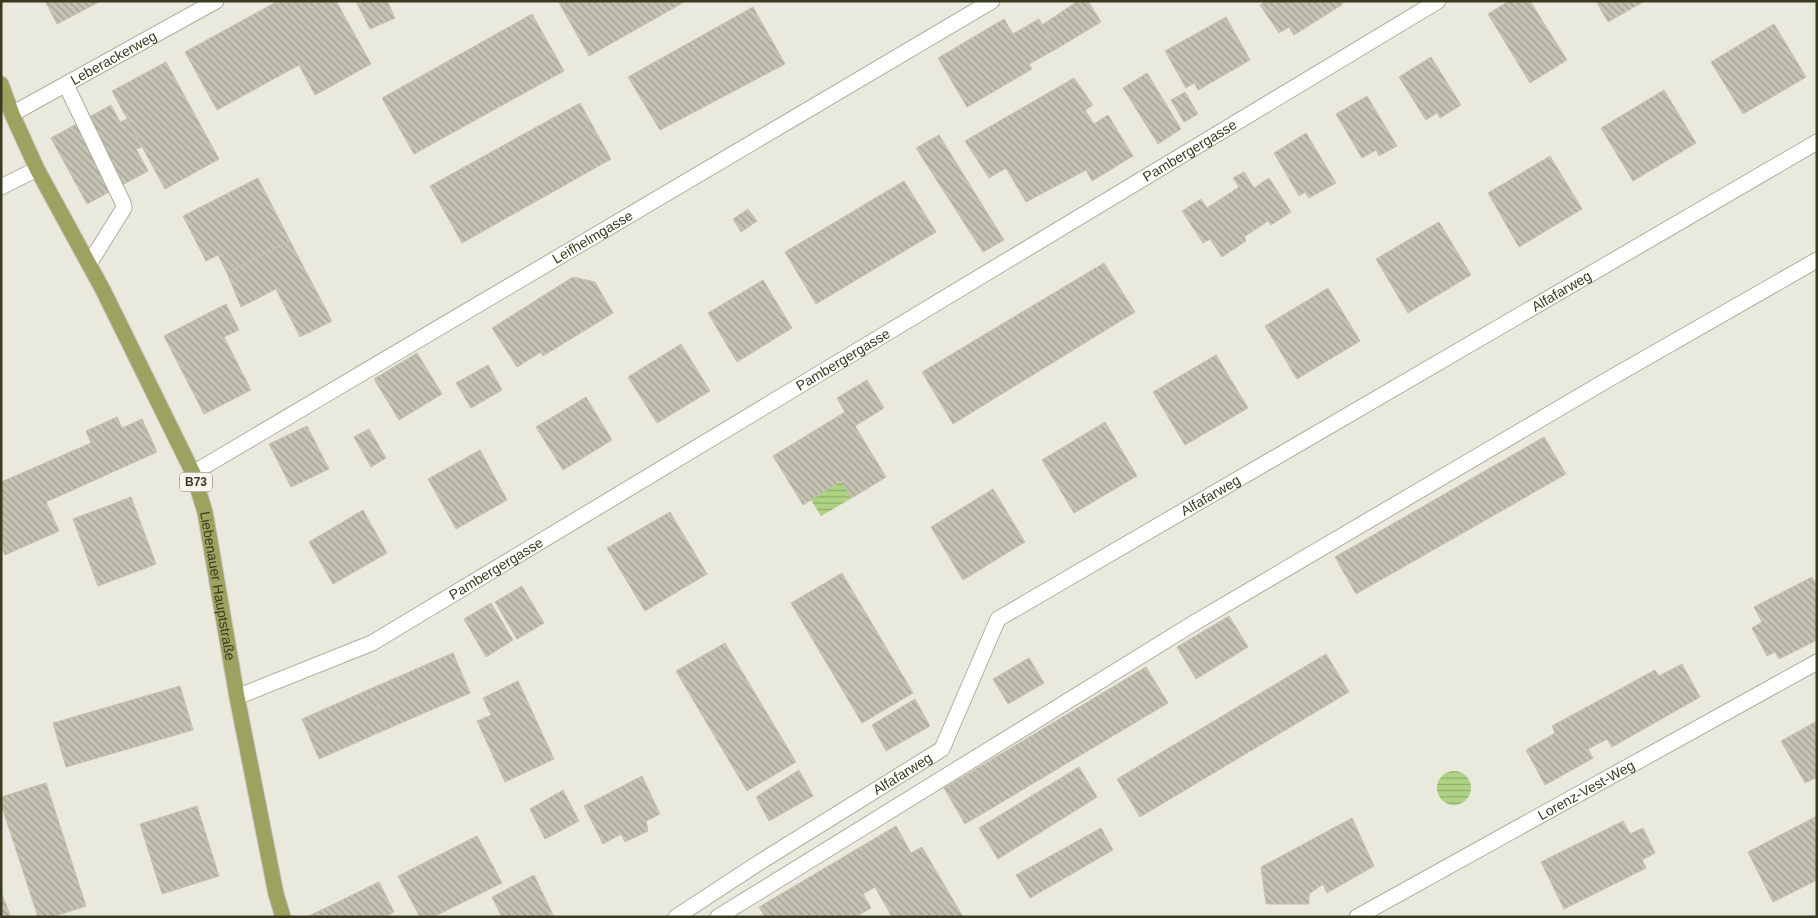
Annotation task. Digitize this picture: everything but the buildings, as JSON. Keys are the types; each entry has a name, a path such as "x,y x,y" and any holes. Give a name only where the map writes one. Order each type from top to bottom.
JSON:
{"main road":[{"name":"Liebenauer Hauptstraße","path":"1,84 12,114 37,169 89,264 193,473 205,512 237,697 276,894 283,917"}],"street":[{"name":"Leberackerweg","path":"12,114 216,1"},
{"name":"Leifhelmgasse","path":"193,473 992,1"},
{"name":"Pambergergasse","path":"237,697 372,643 1438,1"},
{"path":"66,85 124,208 89,264"},
{"name":"Alfafarweg","path":"676,917 760,862 942,749 998,619 1817,142"},
{"path":"1,187 37,169"},
{"name":"Alfafarweg","path":"718,917 1194,623 1600,384 1817,260"},
{"name":"Lorenz-Vest-Weg","path":"1357,917 1817,662"}],"shaded area":[{"path":"841,481 852,498 821,516 811,500"},
{"path":"1454,771 1461,772 1466,776 1470,781 1470,795 1466,800 1461,804 1454,805 1447,804 1442,800 1438,795 1437,788 1438,781 1442,776 1447,772"}]}
